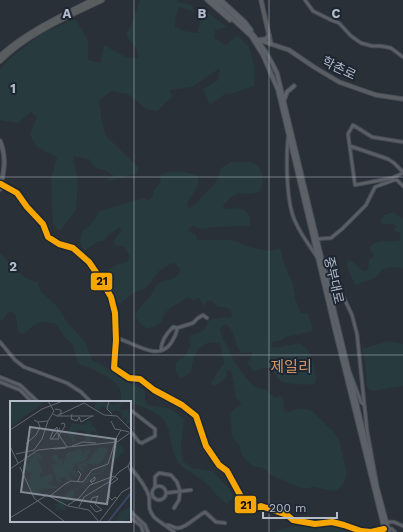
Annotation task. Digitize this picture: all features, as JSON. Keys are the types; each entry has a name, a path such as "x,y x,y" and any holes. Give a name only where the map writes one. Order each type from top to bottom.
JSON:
{"highway":[{"path":"0,56 57,18 93,0"},
{"path":"0,61 16,48 59,21 102,0"}],"main road":[{"path":"207,0 252,35"},
{"path":"212,0 252,35"},
{"path":"217,0 252,35"},
{"path":"221,0 245,22 252,35"},
{"name":"중부대로","path":"252,35 259,40 265,50 276,73 284,101 387,530"},
{"name":"중부대로","path":"252,35 263,55 278,90 387,530"},
{"path":"259,40 266,39 269,35"},
{"path":"259,40 271,44"},
{"path":"284,101 287,92 295,88"}],"street":[{"path":"261,0 271,44 265,50"},
{"path":"305,0 313,11 339,23 361,44 391,48 403,57"},
{"name":"학촌로","path":"271,44 289,50 339,82 376,95 403,99"},
{"path":"350,146 388,159 403,173 380,181 355,185 348,134 353,125 372,136 403,142"},
{"path":"289,135 288,181 290,209 296,223 319,260"},
{"path":"0,141 6,162 0,189"},
{"path":"317,240 331,238 342,229 366,205 374,187 397,180 403,186"},
{"path":"1,184 17,194 43,224 48,237 60,244 74,248 89,262 111,297 115,312 116,338 114,368 129,378 140,379 154,390 182,405 196,416 206,446 219,465 226,471 245,504 249,507 255,508 261,506 287,515 294,520 315,524 332,522 361,531 371,532 392,528 395,532"},
{"path":"324,270 343,296 352,315 359,348 367,430 378,488"},
{"path":"161,350 162,343 172,327 177,328 193,323 203,315 207,318"},
{"path":"116,338 142,349 155,351 165,349 169,345 177,328"},
{"path":"0,342 15,360 24,367 67,383 81,392 90,401"},
{"path":"349,370 361,402 364,406"},
{"path":"0,377 20,385 37,401"},
{"path":"0,382 20,390 31,401"},
{"path":"131,410 155,429 155,436 142,443 139,442 131,433"},
{"path":"131,468 138,476 148,494 148,506 154,517 174,532"},
{"path":"152,494 155,487 155,477 159,473 171,475 177,482 180,491 179,500 174,508"},
{"path":"152,494 154,498 158,500 165,498 166,493 163,487 155,487"},
{"path":"166,493 191,490"},
{"path":"131,512 145,526 148,532"},
{"path":"167,526 170,525 176,528 181,528 205,512 216,522 225,523"},
{"path":"131,518 141,526 143,532"},
{"path":"386,522 394,522 403,526"}],"green space":[{"path":"140,0 177,0 177,2 192,5 194,12 179,7 176,16 175,27 184,31 198,33 204,10 227,27 215,30 214,38 226,45 237,35 249,47 255,68 254,86 234,93 225,94 210,105 203,89 218,80 220,68 192,87 170,90 172,97 157,111 146,109 128,94 112,91 99,100 102,123 106,136 139,168 137,173 104,182 114,176 105,170 95,168 89,159 73,156 78,183 76,210 60,231 53,225 51,179 57,157 37,147 30,135 37,116 31,112 18,123 0,120 0,70 8,60 42,33 72,20 77,21 88,41 88,60 100,63 104,45 128,58 138,58 137,50 126,35 133,21"},
{"path":"232,162 254,163 262,173 262,187 260,191 252,194 238,193 223,205 224,209 239,208 246,211 250,217 250,226 200,229 194,226 189,228 188,231 195,234 197,240 232,240 249,247 271,251 280,248 284,264 293,283 295,298 301,313 307,313 313,327 312,331 272,342 271,346 275,348 299,343 303,346 309,352 312,359 316,377 314,384 283,382 270,368 253,371 247,362 252,357 252,352 241,353 232,330 226,324 220,330 235,363 254,387 266,390 275,398 281,396 283,399 284,411 287,413 298,408 312,411 333,431 339,440 347,473 342,486 337,490 332,491 314,487 303,489 270,474 263,468 252,466 242,455 238,443 233,439 232,435 230,414 234,409 241,405 239,400 236,398 230,370 227,371 226,377 217,385 213,386 211,382 224,363 220,344 210,343 202,346 194,357 191,371 186,376 180,378 176,372 176,362 184,358 191,344 189,341 190,335 202,331 206,327 209,320 225,317 230,318 232,316 231,310 224,307 218,307 211,300 206,302 204,307 199,298 193,300 187,297 165,313 162,322 147,329 138,321 135,315 138,309 151,295 157,285 161,282 172,279 180,272 179,267 175,263 170,264 160,270 146,288 133,293 120,304 111,295 102,276 113,267 127,262 130,256 123,246 118,246 113,242 121,231 120,227 108,235 104,241 97,242 84,251 80,241 82,231 92,222 99,211 144,198 149,200 160,183 161,174 180,172 198,176 198,185 187,206 190,208 214,184 218,178 221,168"},
{"path":"395,213 403,219 403,268 391,267 383,269 375,278 355,285 348,269 347,260 353,262 363,271 368,270 369,260 374,256 369,247 380,242 400,240 401,234 394,230 396,226 394,224 382,224 380,221 384,215"},
{"path":"0,253 26,278 38,282 40,291 57,306 66,321 86,343 92,360 109,369 124,381 138,386 145,391 145,400 148,405 164,407 180,415 184,420 181,447 183,461 192,468 213,471 229,489 233,497 227,504 205,482 183,467 175,456 166,424 162,418 157,414 135,404 131,406 131,401 121,401 120,389 115,383 100,372 78,364 73,344 66,339 56,324 46,322 38,323 24,334 18,332 16,316 13,312 8,312 2,321 0,320"},
{"path":"388,341 403,344 403,386 372,391 367,387 362,347 366,348"},
{"path":"334,525 359,532 272,532 293,526 318,528"}],"waterway":[{"path":"0,379 22,388"},
{"path":"24,390 34,401"},
{"path":"131,516 137,521"},
{"path":"142,526 145,532"}],"transit line":[{"name":"21","path":"1,184 17,193 27,207 43,224 48,237 59,244 73,248 89,262 111,297 115,313 116,340 114,368 129,378 140,379 154,390 182,405 196,416 206,446 219,465 227,471 245,504 249,507 255,508 261,506 287,515 293,520 315,524 332,522 361,531 371,532 384,529"}],"district":[{"name":"제일리","path":"291,367"}]}
